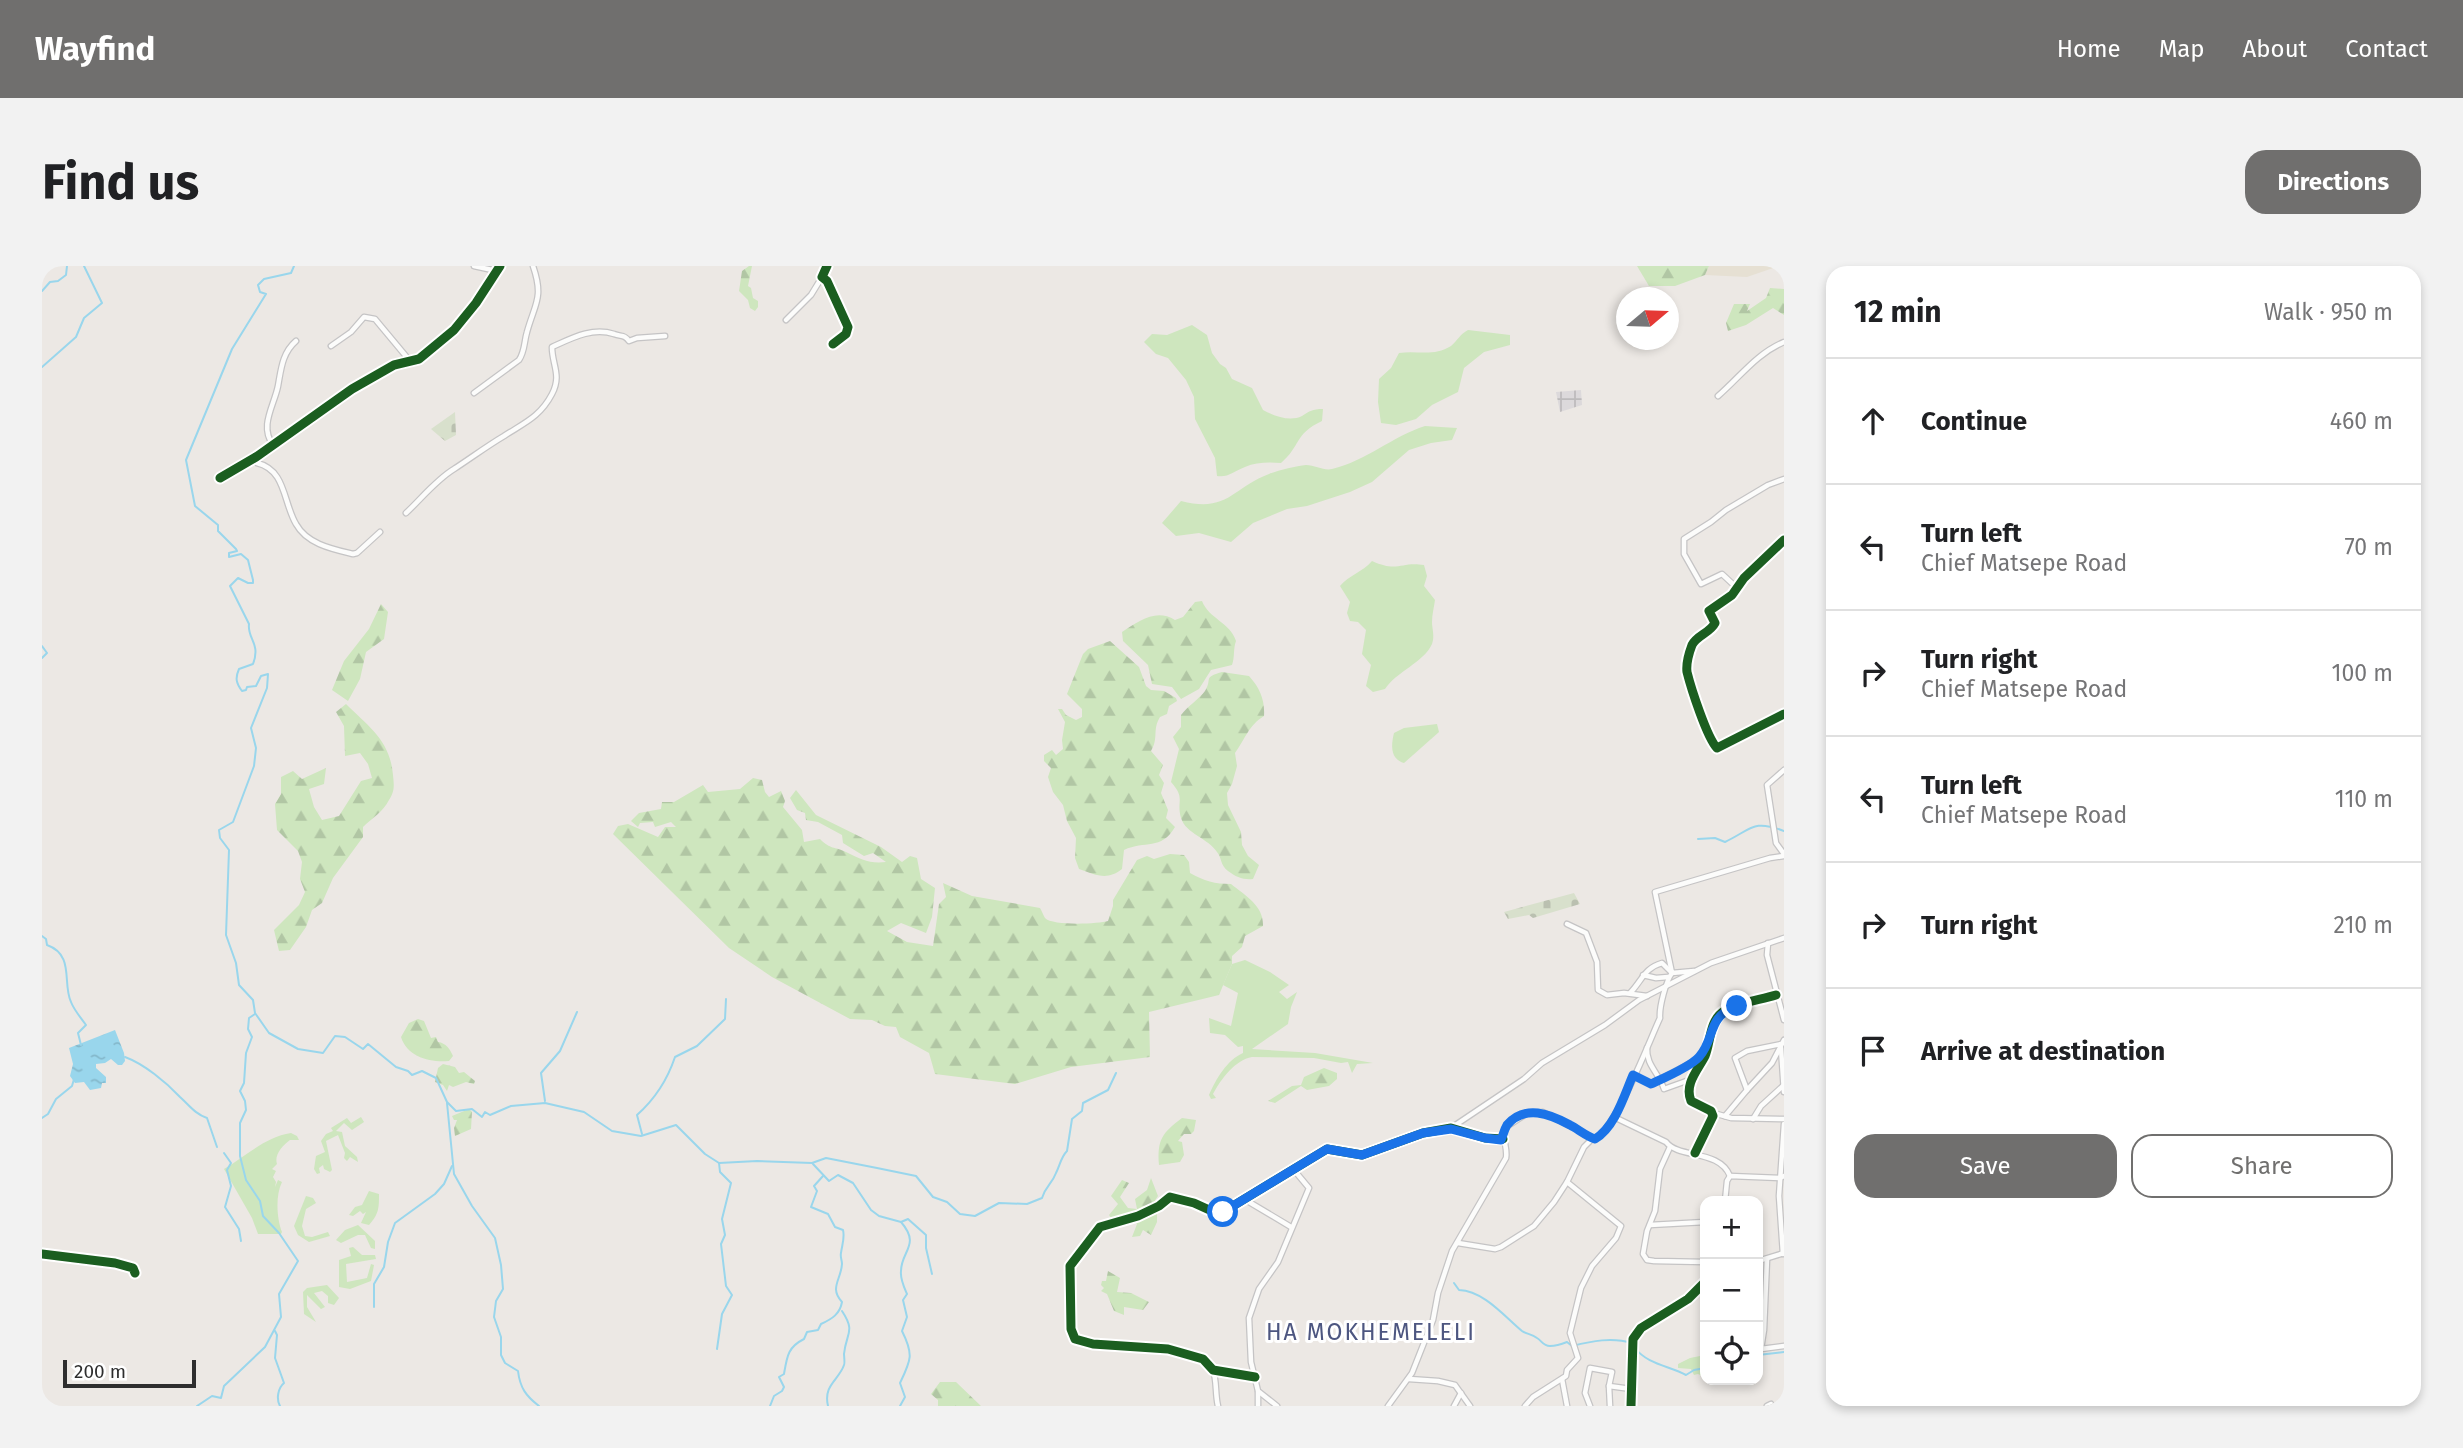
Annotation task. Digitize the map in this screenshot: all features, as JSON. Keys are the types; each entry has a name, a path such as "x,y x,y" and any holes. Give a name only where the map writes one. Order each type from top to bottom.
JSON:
{"street":[{"path":"220,478 256,457 352,389 394,365 419,359 454,330 476,303 498,268 474,266"},
{"path":"474,393 519,360 523,353 539,300 533,266"},
{"path":"786,320 811,295 827,266"},
{"path":"822,276 827,281 848,327 846,334 833,344"},
{"path":"331,346 351,332 364,317 375,320 410,361"},
{"path":"407,513 453,470 504,435 526,425 538,413 553,393 558,374 552,348 575,337 606,331 626,336 629,341 665,336"},
{"path":"273,445 268,439 267,420 278,389 280,365 296,341"},
{"path":"1718,396 1740,377 1757,356 1784,342"},
{"path":"256,457 257,463 269,466 277,475 296,525 324,547 358,553 380,532"},
{"path":"1737,588 1722,574 1701,584 1684,554 1684,539 1726,510 1768,485 1784,479"},
{"path":"1784,540 1744,578 1732,596 1709,611 1715,623 1712,629 1696,639 1690,649 1686,670 1713,744 1717,748 1784,715"},
{"path":"1458,1243 1495,1249 1534,1226 1567,1182 1584,1147 1601,1135 1614,1117 1660,1018 1661,1003 1670,975 1655,892 1784,855 1776,843 1768,785 1784,770"},
{"path":"1567,924 1586,933 1597,962 1598,990 1607,995 1630,993 1648,996"},
{"path":"1642,974 1661,978 1695,971 1784,938"},
{"path":"1768,943 1767,955 1784,1020"},
{"path":"1630,993 1637,986 1642,974 1652,966 1662,963 1670,975"},
{"path":"1451,1129 1524,1079 1542,1063 1648,996 1695,971"},
{"path":"1656,992 1661,1003"},
{"path":"1776,995 1723,1012 1715,1022 1705,1055 1692,1079 1689,1095 1691,1101 1713,1115 1784,1119"},
{"path":"1782,1044 1784,1092"},
{"path":"1747,1090 1735,1058 1747,1051 1782,1044"},
{"path":"1726,1116 1772,1063 1782,1044"},
{"path":"1647,1045 1646,1054 1650,1066 1661,1079 1664,1089 1692,1079"},
{"path":"1633,1075 1651,1084 1698,1059 1707,1047"},
{"path":"1753,1119 1761,1106 1784,1085"},
{"path":"1388,1406 1408,1379 1433,1321 1443,1274 1506,1158 1503,1133 1510,1122 1535,1111 1543,1112 1592,1139"},
{"path":"1695,1153 1713,1115"},
{"path":"1614,1117 1666,1142 1670,1147 1695,1153 1720,1164 1730,1176"},
{"path":"1763,1260 1783,1253 1784,1124"},
{"path":"1218,1406 1214,1390 1216,1377 1203,1359 1168,1349 1093,1344 1075,1339 1071,1329 1070,1266 1100,1227 1138,1216 1159,1206 1170,1197 1218,1213 1327,1149 1362,1155 1423,1133 1451,1129 1485,1138 1503,1139"},
{"path":"1670,1147 1660,1169 1655,1211 1643,1254 1647,1260 1700,1262"},
{"path":"1258,1406 1249,1340 1249,1318 1259,1289 1278,1262 1309,1188 1294,1170"},
{"path":"1730,1176 1782,1177"},
{"path":"1726,1196 1730,1176"},
{"path":"1525,1406 1533,1397 1562,1379 1578,1358 1570,1333 1581,1288 1592,1266 1616,1238 1621,1226 1567,1182"},
{"path":"1244,1199 1291,1227"},
{"path":"1649,1226 1700,1223"},
{"path":"42,1254 115,1263 133,1268 135,1273"},
{"path":"1766,1259 1761,1349 1784,1346"},
{"path":"1631,1406 1633,1339 1641,1328 1688,1300 1700,1287"},
{"path":"1590,1406 1585,1392 1590,1368 1612,1372 1609,1386 1610,1406"},
{"path":"1213,1370 1255,1377"},
{"path":"1408,1379 1455,1385 1470,1406"},
{"path":"1562,1379 1567,1406"},
{"path":"1609,1386 1631,1389"},
{"path":"1258,1391 1277,1406"},
{"path":"1454,1406 1461,1393"}],"shaded area":[{"path":"1709,266 1779,266 1747,277 1705,275"},
{"path":"1581,390 1582,405 1560,412 1556,392"}],"green space":[{"path":"752,266 748,286 753,298 758,301 755,311 739,291 742,271"},
{"path":"1637,266 1709,266 1705,275 1675,286 1649,286"},
{"path":"1770,288 1784,289 1784,315 1773,308 1746,325 1728,331 1726,323 1734,304 1750,304 1747,311 1766,298"},
{"path":"1192,325 1207,335 1212,353 1232,379 1252,388 1263,410 1292,418 1323,409 1322,421 1302,436 1281,463 1254,464 1228,475 1217,476 1215,458 1195,419 1194,397 1186,380 1168,358 1156,354 1144,342 1152,334 1167,335"},
{"path":"1468,330 1510,335 1510,345 1484,352 1464,368 1458,392 1432,405 1416,419 1396,425 1381,423 1379,379 1391,368 1399,353 1445,349"},
{"path":"455,412 456,435 445,441 431,429"},
{"path":"1425,426 1457,428 1452,440 1409,450 1372,482 1350,492 1307,506 1287,509 1253,523 1231,542 1199,533 1176,536 1162,523 1181,501 1209,504 1220,501 1257,480 1293,467 1306,465 1329,469 1344,465"},
{"path":"1372,561 1388,566 1424,565 1427,576 1424,586 1435,600 1433,638 1428,650 1385,689 1373,692 1366,686 1371,665 1362,654 1366,630 1358,622 1350,621 1347,613 1350,602 1340,586"},
{"path":"1202,601 1209,612 1233,635 1236,641 1233,662 1232,665 1211,670 1199,689 1181,699 1172,687 1152,684 1148,665 1123,641 1122,632 1141,620 1154,616 1161,615 1175,620 1183,617 1195,602"},
{"path":"381,604 388,612 384,639 366,652 360,679 348,701 332,690 344,661 369,629"},
{"path":"1110,641 1139,667 1146,686 1176,698 1177,701 1169,706 1167,714 1160,717 1151,751 1163,765 1159,775 1164,783 1161,793 1168,810 1166,818 1175,827 1158,842 1124,850 1122,869 1111,875 1101,876 1079,869 1075,858 1076,838 1067,821 1063,805 1053,792 1048,777 1051,768 1044,761 1044,755 1052,750 1056,755 1063,749 1065,722 1058,709 1076,720 1082,717 1082,709 1067,694 1083,654 1088,649"},
{"path":"1222,672 1249,676 1259,690 1264,705 1264,716 1251,728 1235,753 1237,766 1227,793 1228,805 1241,832 1242,845 1248,856 1259,865 1253,879 1240,878 1228,871 1213,847 1187,828 1181,818 1178,792 1171,782 1179,749 1173,737 1181,727 1181,715 1205,691 1210,677"},
{"path":"346,704 377,735 388,752 394,782 393,791 384,808 363,827 363,837 333,878 322,903 312,910 306,927 290,950 279,951 274,930 299,905 305,892 300,879 302,862 298,851 277,830 275,804 281,794 281,777 293,771 302,779 326,768 324,784 309,789 314,807 322,820 339,816 361,781 372,778 368,764 360,753 345,756 344,726 336,712"},
{"path":"1437,724 1439,732 1404,763 1396,758 1392,747 1394,733 1404,728"},
{"path":"753,778 762,780 769,797 781,791 785,801 783,807 802,830 804,842 820,839 830,846 865,860 886,862 873,853 864,856 843,843 842,835 818,822 806,820 805,813 797,810 790,798 796,790 816,815 881,847 902,862 910,856 917,858 921,879 935,888 932,917 926,933 901,923 887,931 907,942 933,946 939,904 946,897 943,883 972,896 1040,908 1049,921 1075,924 1103,922 1108,921 1113,900 1137,860 1147,856 1154,859 1170,854 1184,855 1189,862 1190,873 1195,876 1210,882 1231,884 1257,907 1263,919 1263,926 1245,936 1242,947 1232,956 1232,964 1219,995 1149,1012 1150,1057 1071,1067 1015,1084 935,1074 929,1053 900,1037 896,1027 885,1026 872,1020 850,1019 772,977 729,948 613,834 618,826 628,824 658,837 665,827 676,827 671,822 655,827 653,822 640,823 638,827 631,821 639,813 661,809 662,802 674,802 703,785 708,792 740,789"},
{"path":"1574,893 1580,904 1533,918 1529,915 1508,919 1504,912"},
{"path":"1245,960 1289,985 1279,992 1287,999 1297,992 1288,1024 1252,1049 1315,1053 1373,1063 1357,1064 1352,1073 1348,1062 1314,1058 1252,1057 1229,1071 1213,1094 1216,1098 1211,1099 1209,1095 1219,1077 1232,1060 1243,1053 1243,1046 1238,1047 1225,1035 1210,1033 1209,1018 1231,1026 1238,993 1223,985 1232,964"},
{"path":"418,1019 424,1021 431,1038 436,1037 438,1042 449,1049 453,1056 449,1061 421,1057 404,1044 401,1037 409,1023"},
{"path":"443,1064 455,1067 459,1073 464,1072 475,1081 474,1084 466,1082 453,1087 449,1085 447,1091 443,1085 435,1082 438,1068"},
{"path":"1324,1068 1337,1073 1337,1079 1329,1086 1307,1090 1301,1086 1275,1103 1268,1101 1292,1086 1301,1085 1304,1077"},
{"path":"469,1109 472,1112 471,1129 455,1136 457,1120 452,1116"},
{"path":"361,1117 364,1122 352,1130 344,1123 336,1131 342,1132 345,1146 357,1157 358,1162 350,1157 347,1161 344,1158 345,1153 338,1135 326,1141 332,1170 330,1172 324,1169 323,1165 317,1174 314,1169 316,1156 325,1152 321,1141 326,1134 347,1118 351,1123"},
{"path":"1182,1118 1196,1120 1194,1131 1184,1134 1178,1141 1182,1142 1184,1155 1180,1162 1159,1165 1162,1138"},
{"path":"291,1133 299,1140 290,1140 284,1145 278,1154 277,1164 272,1169 276,1171 273,1177 275,1187 278,1180 282,1182 277,1208 282,1232 258,1234 224,1169 264,1143"},
{"path":"1151,1178 1158,1196 1150,1208 1157,1212 1157,1222 1151,1235 1143,1230 1140,1236 1132,1237 1137,1224 1130,1216 1113,1221 1109,1215 1118,1204 1111,1196 1122,1180 1129,1183 1120,1197 1128,1208 1137,1209 1135,1199 1147,1190"},
{"path":"369,1191 379,1194 379,1203 378,1211 369,1225 361,1223 366,1212 349,1215 355,1207 362,1205"},
{"path":"306,1196 313,1198 316,1203 306,1209 302,1226 305,1236 312,1237 328,1232 330,1236 309,1242 298,1235 294,1226"},
{"path":"358,1225 375,1241 375,1249 371,1248 365,1235 358,1235 341,1243 336,1240 345,1230"},
{"path":"353,1247 362,1255 375,1255 376,1259 346,1264 347,1282 367,1278 371,1264 374,1265 371,1281 350,1289 339,1287 339,1260 351,1256 349,1248"},
{"path":"1108,1271 1120,1278 1117,1292 1131,1293 1149,1302 1143,1310 1124,1307 1124,1315 1114,1311 1107,1294 1101,1291 1104,1288 1102,1281 1106,1281"},
{"path":"327,1285 339,1298 334,1305 328,1303 328,1296 322,1291 314,1293 325,1307 321,1309 307,1295 307,1307 316,1322 304,1314 303,1292 307,1288"},
{"path":"1700,1356 1700,1375 1694,1375 1691,1369 1678,1368 1678,1364"},
{"path":"940,1382 956,1382 981,1406 938,1406 938,1400 931,1394"}],"water":[{"path":"115,1030 124,1053 125,1061 122,1065 111,1059 96,1064 96,1068 106,1077 106,1083 102,1083 101,1088 90,1090 84,1082 75,1083 70,1076 73,1064 69,1048"}],"waterway":[{"path":"42,291 50,282 58,281 66,275 67,266"},
{"path":"42,367 76,337 84,318 102,303 84,266"},
{"path":"294,266 291,273 264,279 258,285 260,292 266,294 232,349 186,460 195,506 218,525 218,531 236,549 237,551 229,553 229,557 241,554 248,560 253,580 253,583 248,583 238,578 230,586 249,624 255,646 253,664 239,669 237,683 242,691 246,690 247,687 256,686 261,676 268,674 267,688 251,728 256,748 254,766 233,822 219,830 220,838 229,850 226,935 236,963 239,985 253,1000 255,1013 269,1033 298,1049 323,1053 335,1036 345,1037 363,1049 368,1044 396,1067 412,1075 422,1071 436,1078 447,1102 456,1111 472,1109 482,1117 485,1112 490,1115 511,1106 545,1103 584,1112 612,1131 641,1136 676,1125 705,1154 719,1163 812,1163 826,1158 916,1176 933,1197 947,1202 960,1214 975,1216 999,1203 1027,1204 1042,1198 1067,1151 1072,1119 1082,1111 1083,1103 1108,1090 1116,1073"},
{"path":"42,646 47,653 42,658"},
{"path":"1698,839 1715,838 1725,842 1759,826 1784,831"},
{"path":"42,936 47,945 56,950 65,962 71,1002 86,1025 78,1033 81,1045"},
{"path":"642,1134 637,1115 660,1089 675,1057 697,1046 725,1019 726,999"},
{"path":"545,1101 541,1073 560,1051 577,1012"},
{"path":"197,1406 212,1396 221,1398 224,1386 265,1347 281,1317 279,1294 298,1261 279,1233 263,1216 260,1201 246,1180 240,1156 240,1123 246,1110 240,1091 244,1083 246,1053 252,1037 248,1029 249,1018 255,1014"},
{"path":"125,1057 154,1074 196,1112 207,1118 217,1147"},
{"path":"42,1118 48,1114 56,1099 72,1086 74,1079"},
{"path":"447,1103 454,1174 472,1206 495,1238 501,1265 503,1289 496,1301 494,1317 501,1337 501,1355 505,1363 518,1371 524,1391 539,1406"},
{"path":"224,1153 231,1163 227,1170 231,1186 225,1207 239,1229 241,1241"},
{"path":"717,1349 722,1314 732,1295 726,1286 721,1244 725,1235 722,1219 731,1183 720,1172 719,1163"},
{"path":"813,1164 829,1181 838,1175 853,1183 871,1210 879,1216 901,1222 908,1219 926,1235 932,1274"},
{"path":"374,1307 374,1284 384,1267 388,1242 395,1223 435,1194 444,1184 452,1166"},
{"path":"770,1406 774,1396 784,1387 779,1377 784,1374 791,1349 804,1339 807,1332 818,1330 821,1324 835,1316 842,1302 836,1288 842,1264 843,1230 835,1227 828,1214 811,1207 817,1191 814,1186 823,1176"},
{"path":"900,1406 905,1397 900,1383 910,1357 902,1331 907,1317 903,1300 907,1294 901,1274 910,1242 907,1230 901,1222"},
{"path":"1454,1283 1459,1290 1485,1299 1522,1331 1546,1345 1554,1346 1567,1342 1572,1346 1610,1340 1632,1343"},
{"path":"828,1406 828,1393 844,1364 849,1332 842,1311"},
{"path":"275,1331 275,1358 284,1383 278,1394 280,1406"},
{"path":"1635,1348 1652,1361 1686,1375 1700,1369"},
{"path":"1763,1354 1784,1352"}],"cycle path":[{"path":"220,478 256,457 352,389 394,365 419,359 454,330 476,303 500,266"},
{"path":"827,266 822,277 827,281 848,327 846,334 833,344"},
{"path":"1784,540 1744,578 1732,595 1709,611 1715,623 1692,645 1687,669 1700,712 1717,748 1784,714"},
{"path":"1695,1153 1713,1116 1711,1111 1691,1101 1689,1089 1705,1056 1716,1020 1730,1008 1776,995"},
{"path":"1255,1377 1213,1370 1203,1359 1168,1349 1093,1344 1075,1339 1071,1329 1070,1266 1100,1227 1138,1216 1159,1206 1170,1197 1194,1203 1216,1213 1223,1212 1327,1149 1362,1155 1423,1133 1451,1128 1485,1138 1503,1139"},
{"path":"42,1254 115,1263 133,1268 135,1273"},
{"path":"1631,1406 1633,1339 1641,1328 1688,1299 1700,1287"}],"district":[{"name":"HA MOKHEMELELI","path":"1371,1332"}],"route":[{"path":"1223,1212 1327,1149 1357,1156 1423,1133 1451,1129 1501,1140 1510,1122 1535,1111 1569,1124 1592,1139 1598,1138 1614,1117 1633,1075 1651,1084 1698,1059 1707,1047 1711,1031 1720,1015 1737,1006"}]}
